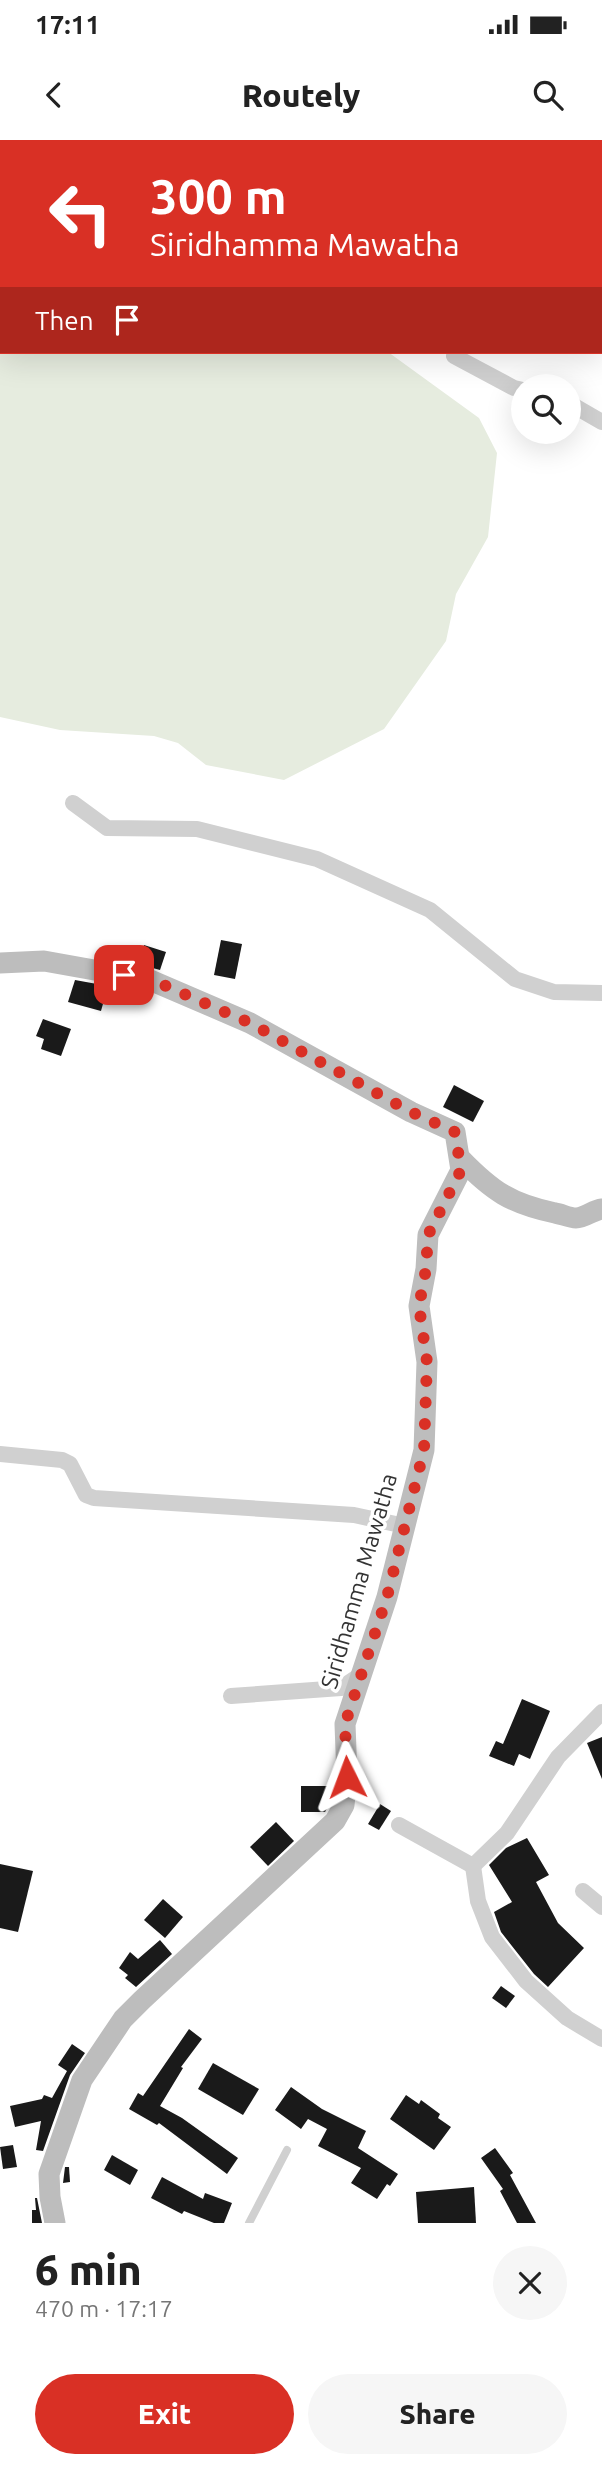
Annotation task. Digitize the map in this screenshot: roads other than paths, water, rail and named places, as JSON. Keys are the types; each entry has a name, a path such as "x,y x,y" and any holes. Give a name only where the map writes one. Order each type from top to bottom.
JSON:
{"street":[{"path":"454,356 511,386"},
{"path":"581,410 602,422"},
{"path":"73,803 107,828 197,829 317,859 430,910 515,979 554,992 602,993"},
{"path":"0,962 44,961 150,979 250,1023 411,1112 455,1132 461,1159 505,1197 533,1209 579,1219 602,1209"},
{"name":"Siridhamma Mawatha","path":"55,2223 49,2174 82,2080 107,2042 123,2019 142,2000 335,1821 344,1805 347,1777 345,1724 387,1597 424,1450 427,1362 419,1306 426,1269 428,1235 461,1170 461,1159"},
{"path":"0,1454 62,1460 70,1464 86,1495 93,1498 354,1515 405,1526"},
{"path":"231,1696 341,1688 359,1676"},
{"path":"473,1866 507,1833 558,1758 602,1712"},
{"path":"399,1825 473,1866"},
{"path":"473,1866 478,1901 492,1937 526,1981 567,2018 602,2039"},
{"path":"583,1891 602,1907"}],"lane":[{"path":"249,2223 287,2150"}]}
